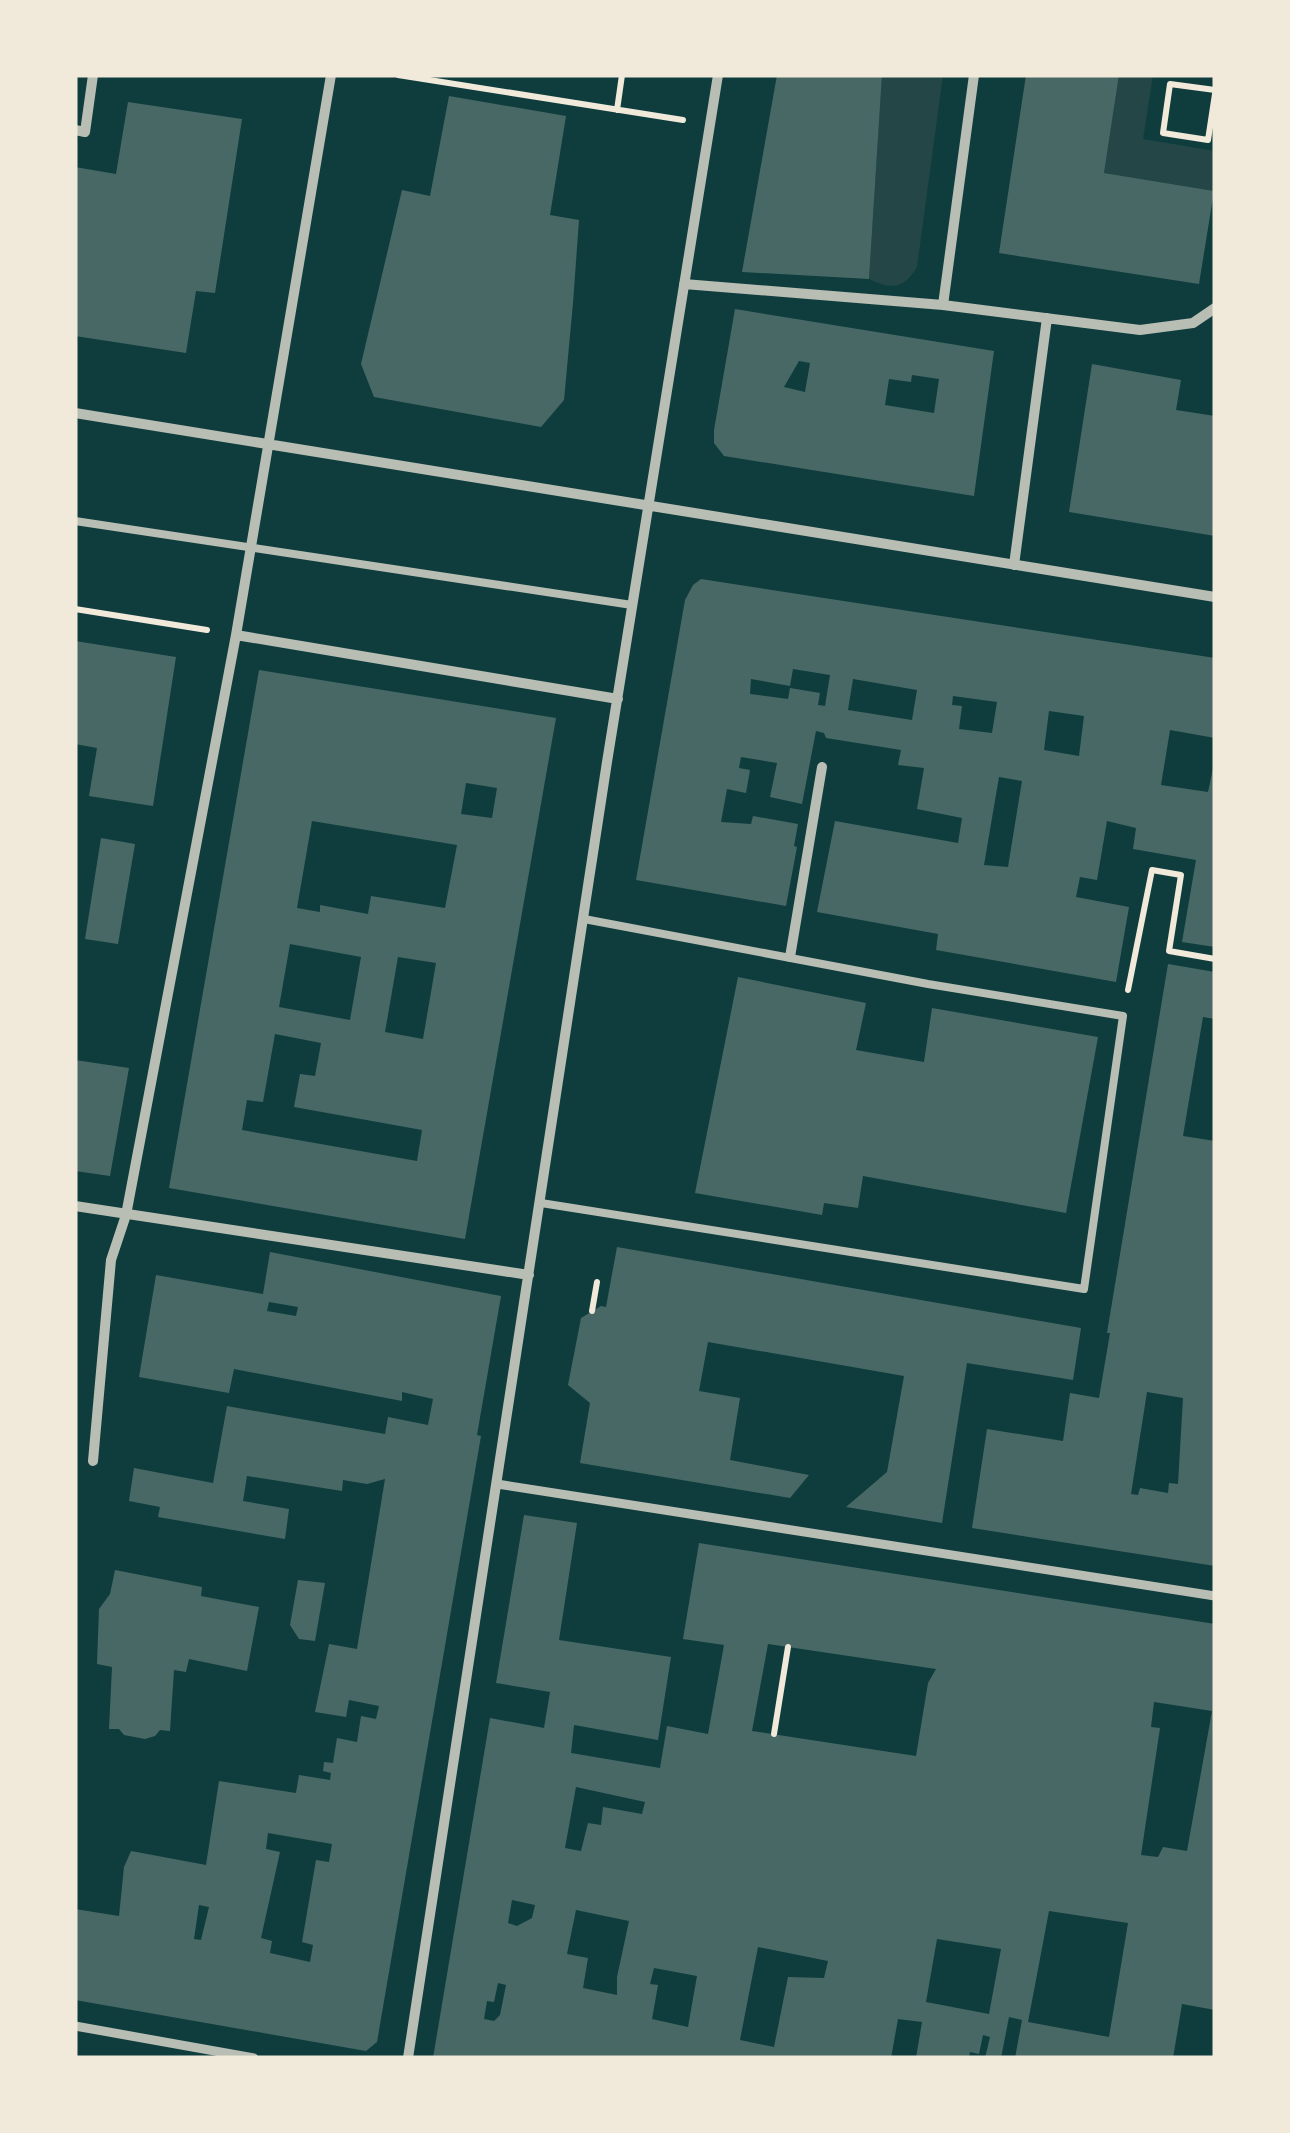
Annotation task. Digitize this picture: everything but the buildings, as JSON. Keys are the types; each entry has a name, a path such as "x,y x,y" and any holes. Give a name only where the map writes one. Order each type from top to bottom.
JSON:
{"street":[{"path":"75,130 85,132 94,75"},
{"path":"93,1462 110,1260 126,1215 236,634 332,75"},
{"path":"408,2058 632,605 718,75"},
{"path":"943,305 974,75"},
{"path":"684,284 943,305 1140,330 1193,323 1215,308"},
{"path":"1014,565 1048,318"},
{"path":"75,413 1215,598"},
{"path":"236,634 618,699"},
{"path":"790,958 822,767"},
{"path":"75,1206 528,1275"},
{"path":"497,1484 1215,1596"},
{"path":"75,2026 254,2058"}],"lane":[{"path":"75,521 632,605"},
{"path":"541,1203 1084,1290 1124,1016 584,920"}],"path":[{"path":"398,75 710,124"},
{"path":"617,110 622,75"},
{"path":"1199,88 1201,75"},
{"path":"1170,84 1199,88 1215,92 1208,140 1163,133 1170,84"},
{"path":"75,610 236,634"},
{"path":"1124,1016 1152,870 1182,875 1169,951 1215,959"},
{"path":"592,1312 597,1282"},
{"path":"774,1734 788,1647"}],"shaded area":[{"path":"882,75 943,75 917,267 907,280 890,286 869,279"},
{"path":"1119,75 1153,75 1143,139 1215,151 1214,191 1104,173"}]}
